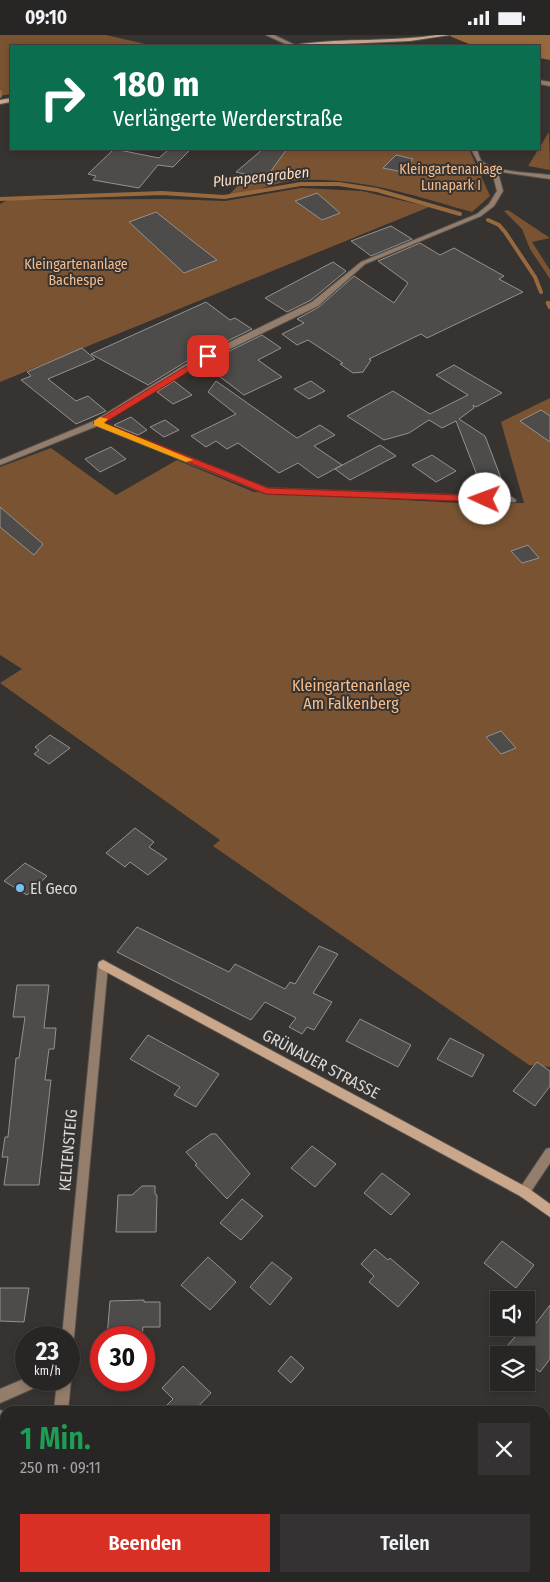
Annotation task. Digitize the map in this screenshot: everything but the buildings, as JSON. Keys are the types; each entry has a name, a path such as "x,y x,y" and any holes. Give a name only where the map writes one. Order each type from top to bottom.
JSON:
{"street":[{"path":"269,35 292,45"},
{"path":"307,45 333,41 372,44 405,42 447,35"},
{"path":"474,150 481,163 498,171 514,171 550,177"},
{"path":"0,463 97,423 194,363 315,304 363,263 479,215 492,205 500,191 496,177 498,171"},
{"path":"97,423 266,491 512,499"},
{"name":"GRÜNAUER STRASSE","path":"103,965 524,1192 550,1211"},
{"name":"KELTENSTEIG","path":"69,1326 103,965"},
{"path":"524,1192 550,1153"},
{"path":"0,1396 15,1389"},
{"path":"61,1406 63,1391"}],"green space":[{"path":"0,35 106,35 150,45 10,45 10,94 0,96"},
{"path":"549,132 550,170 528,166 538,150 540,150 540,147"},
{"name":"Kleingartenanlage Lunapark I","path":"271,150 469,150 490,196 472,212 388,189 345,181 301,180 227,197"},
{"name":"Kleingartenanlage Bachespe","path":"301,188 362,191 429,207 0,382 0,204 8,200 165,199 225,201"},
{"path":"508,210 550,238 532,242 550,270 550,279 530,249 522,229 504,211"},
{"name":"Kleingartenanlage Am Falkenberg","path":"550,398 550,1067 529,1065 213,846 220,840 0,683 22,669 0,655 0,467 51,448 116,495 177,460 254,492 478,504 524,503 501,422"}],"shaded area":[{"path":"447,35 550,35 550,60 540,58 540,45 472,45"}],"waterway":[{"name":"Plumpengraben","path":"0,199 162,193 224,197 301,184 339,184 377,190 460,214"},
{"name":"Plumpengraben","path":"488,220 499,225 505,232 535,277 541,292"},
{"name":"Plumpengraben","path":"548,303 550,307"}],"slow traffic":[{"path":"104,419 97,423 102,427 189,460"}],"place":[{"name":"El Geco","path":"20,888"}],"route":[{"path":"208,356 97,423 102,427 207,466 266,491 485,499"}]}
